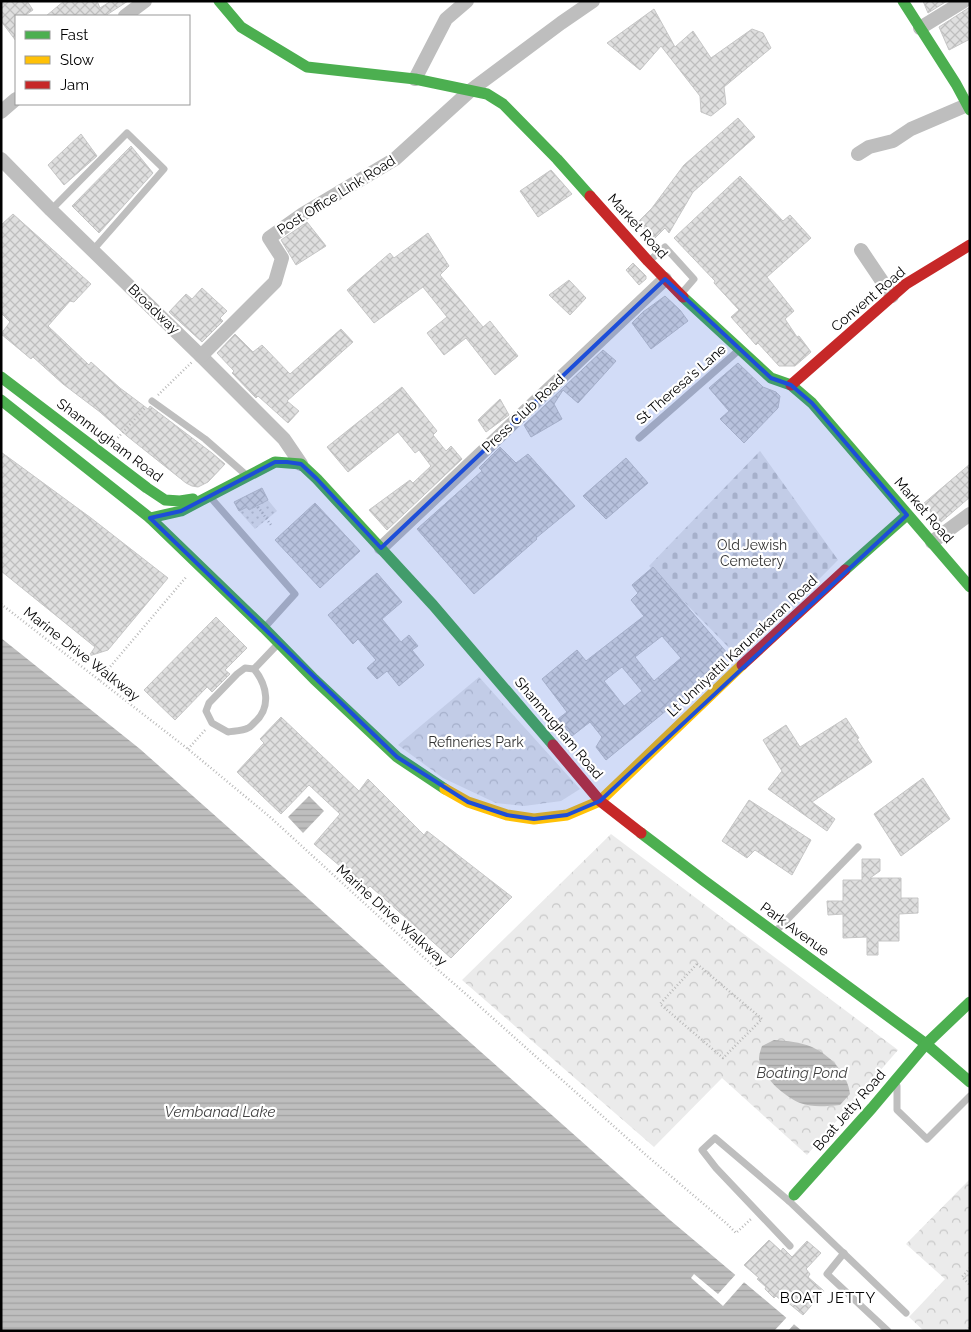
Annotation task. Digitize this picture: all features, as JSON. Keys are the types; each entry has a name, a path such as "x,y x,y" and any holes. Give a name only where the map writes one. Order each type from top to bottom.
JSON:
{"main road":[{"name":"Market Road","path":"219,1 241,27 307,67 415,79 487,94 503,104 557,159 680,294 771,378 791,385 812,403 970,587"},
{"path":"903,1 968,105"},
{"name":"Convent Road","path":"791,385 906,284 970,245"},
{"name":"Shanmugham Road","path":"1,377 165,500 180,501 209,496"},
{"name":"Shanmugham Road","path":"1,400 150,518 198,563 278,644 397,757 437,785 468,802 507,815 534,819 567,816 600,801 381,548 317,479 300,464 274,462 180,511 150,518"},
{"path":"150,518 165,500"},
{"name":"Lt Unniyattil Karunakaran Road","path":"600,801 745,662 907,515"},
{"name":"Park Avenue","path":"600,801 702,880 926,1044 970,1082"},
{"name":"Boat Jetty Road","path":"792,1198 926,1044 970,1002"}],"street":[{"path":"126,15 146,1"},
{"path":"415,79 446,19 467,1"},
{"path":"470,90 593,1"},
{"path":"920,28 964,1"},
{"name":"Post Office Link Road","path":"201,356 275,282 282,258 269,238 303,214 395,159 470,90"},
{"path":"1,112 15,101"},
{"path":"858,154 869,147 893,142 911,129 968,105"},
{"name":"Broadway","path":"1,159 284,439 300,464"},
{"path":"861,250 892,296"},
{"name":"Press Club Road","path":"381,548 665,279"},
{"path":"932,542 970,514"}],"lane":[{"path":"52,210 127,133 164,169 94,250"},
{"path":"648,261 664,247 694,279 680,294"},
{"name":"St Theresa's Lane","path":"639,438 740,349"},
{"path":"152,401 205,439 248,476"},
{"path":"209,496 295,594 264,628"},
{"path":"254,669 278,644"},
{"path":"245,668 254,669 260,676 266,691 266,706 260,718 248,728 228,732 212,723 206,711 209,703 245,668"},
{"path":"774,933 858,847"},
{"path":"896,1078 897,1110 927,1139 970,1096"},
{"path":"790,1246 716,1168 702,1150 716,1138 792,1198 844,1253 906,1313"},
{"path":"844,1253 827,1274 888,1331"}],"path":[{"path":"258,508 271,525"},
{"path":"99,680 198,563"},
{"name":"Marine Drive Walkway","path":"1,604 188,749 270,817 421,955 736,1233 757,1212"},
{"path":"188,749 212,723"},
{"path":"697,964 762,1019 723,1058 660,1004 697,964"},
{"path":"970,1268 962,1278 970,1286"},
{"path":"966,1331 970,1327"}],"highlighted area":[{"path":"665,279 771,378 791,385 812,403 907,515 600,801 567,815 534,819 507,815 468,802 397,757 150,518 181,511 275,462 287,462 301,464 381,548"}],"green space":[{"name":"Old Jewish Cemetery","path":"760,451 838,560 740,659 649,566"},
{"path":"268,500 277,511 255,529 239,511 247,507 249,510"},
{"name":"Refineries Park","path":"479,677 580,789 561,801 524,806 496,803 443,778 398,745"},
{"path":"611,834 898,1050 807,1155 722,1078 654,1147 462,980"},
{"path":"970,1179 970,1331 924,1331 909,1317 945,1279 906,1244"}],"water":[{"name":"Vembanad Lake","path":"1,638 140,749 670,1220 802,1331 1,1331"},
{"path":"309,796 324,811 303,833 288,817"},
{"name":"Boating Pond","path":"774,1040 803,1044 819,1050 842,1072 850,1094 840,1105 825,1106 805,1105 787,1096 768,1079 760,1065 759,1056 762,1046"}],"pier":[{"path":"737,1273 746,1280 723,1306 691,1278 694,1274 718,1294"},
{"path":"788,1316 796,1322 788,1331 774,1331"}],"building":[{"path":"1,1 27,1 33,10 26,15 15,15 15,40 1,21"},
{"path":"64,1 97,1 100,8 111,1 128,1 107,15 47,15"},
{"path":"923,1 947,1 928,13"},
{"path":"970,7 970,39 949,50 939,27"},
{"path":"654,9 675,47 693,31 711,58 752,29 763,33 771,48 724,87 726,104 711,116 701,112 700,96 661,46 640,70 607,43"},
{"path":"738,118 755,137 693,192 669,233 665,228 654,239 638,222 652,208 684,165"},
{"path":"81,134 97,156 64,185 48,165"},
{"path":"131,146 153,173 99,233 72,206"},
{"path":"551,170 572,194 538,217 520,191"},
{"path":"740,176 783,221 790,215 811,238 767,277 794,311 785,319 797,337 799,336 811,352 795,366 779,366 758,343 756,345 731,317 739,310 714,283 715,281 674,238"},
{"path":"13,214 91,284 74,302 70,301 48,326 89,365 91,362 120,388 148,409 150,406 225,464 208,482 198,487 186,483 63,384 33,357 31,359 1,334 10,322 1,313 1,225"},
{"path":"307,222 326,246 296,265 281,240"},
{"path":"428,233 449,266 440,275 483,327 490,321 518,356 495,375 466,338 444,355 427,333 447,317 423,287 374,323 347,290 390,253 394,258"},
{"path":"633,263 646,276 646,279 639,285 626,270"},
{"path":"569,280 586,298 570,315 549,295"},
{"path":"202,288 227,311 220,318 223,321 202,342 169,312 186,294 192,299"},
{"path":"665,296 680,310 688,321 651,349 632,323 643,312"},
{"path":"341,329 353,342 287,401 299,411 288,423 258,396 256,398 232,373 234,371 217,353 235,334 253,352 262,345 290,374"},
{"path":"603,350 616,361 578,403 563,390 554,404 562,419 531,437 524,425"},
{"path":"738,363 763,387 776,392 780,396 778,408 744,443 720,419 729,411 709,388"},
{"path":"402,387 437,431 433,435 446,451 451,446 462,459 387,530 369,510 410,480 413,483 431,466 419,450 415,453 398,432 348,472 327,447"},
{"path":"500,399 509,415 486,432 478,420"},
{"path":"500,447 516,463 528,454 575,506 474,594 417,529 482,471 479,468"},
{"path":"1,452 91,518 168,578 108,650 89,656 95,647 1,571"},
{"path":"626,458 648,483 606,519 583,496"},
{"path":"970,464 970,497 940,523 923,504"},
{"path":"262,488 268,500 249,510 247,507 239,511 234,502"},
{"path":"315,503 360,551 320,588 275,540"},
{"path":"653,567 728,654 693,684 695,687 606,760 596,747 602,737 590,722 572,736 558,719 567,712 542,679 577,650 586,661 644,616 631,600 638,593 632,585","holes":["662,636 681,658 654,681 635,657","622,667 642,691 624,706 604,681"]},
{"path":"377,573 402,602 382,619 401,642 409,635 418,646 412,650 424,665 399,686 387,671 377,679 367,668 376,660 358,639 353,644 328,615"},
{"path":"216,617 247,648 225,670 230,674 212,692 207,687 175,720 144,690"},
{"path":"281,717 359,791 368,779 424,835 427,831 512,897 451,958 370,886 367,889 314,844 340,814 309,785 281,814 237,772 264,743 260,739"},
{"path":"846,718 872,762 812,802 835,819 827,831 768,789 782,771 763,740 786,725 800,747"},
{"path":"923,778 950,819 901,856 874,814"},
{"path":"749,800 811,840 792,875 755,850 747,858 722,841"},
{"path":"862,859 880,859 880,871 870,878 901,878 901,898 918,898 918,913 899,914 899,941 878,941 878,955 867,955 867,937 843,938 843,914 828,915 827,901 843,901 843,880 862,880"},
{"path":"769,1240 781,1251 783,1248 792,1257 807,1241 821,1253 806,1269 810,1274 808,1277 824,1291 803,1315 786,1301 784,1303 776,1296 774,1298 757,1279 759,1278 744,1265"}],"traffic: fast":[{"path":"219,1 241,27 307,67 415,79 487,94 503,104 590,196"},
{"path":"903,1 956,84 970,110"},
{"path":"683,297 771,378 791,385 812,403 970,587"},
{"path":"1,377 165,500 180,501 193,499"},
{"path":"1,400 150,518 314,679 397,757 445,789"},
{"path":"150,518 181,511 275,462 301,464 433,605 553,745"},
{"path":"845,570 907,515"},
{"path":"641,833 926,1044 970,1082"},
{"path":"794,1195 926,1044 970,1002"}],"traffic: slow":[{"path":"600,801 742,665"},
{"path":"445,789 468,802 507,815 534,819 567,815 600,801"}],"traffic: jam":[{"path":"590,196 683,297"},
{"path":"791,385 906,284 970,245"},
{"path":"742,665 845,570"},
{"path":"553,745 600,801 641,833"}],"district":[{"name":"BOAT JETTY","path":"828,1298"}]}
